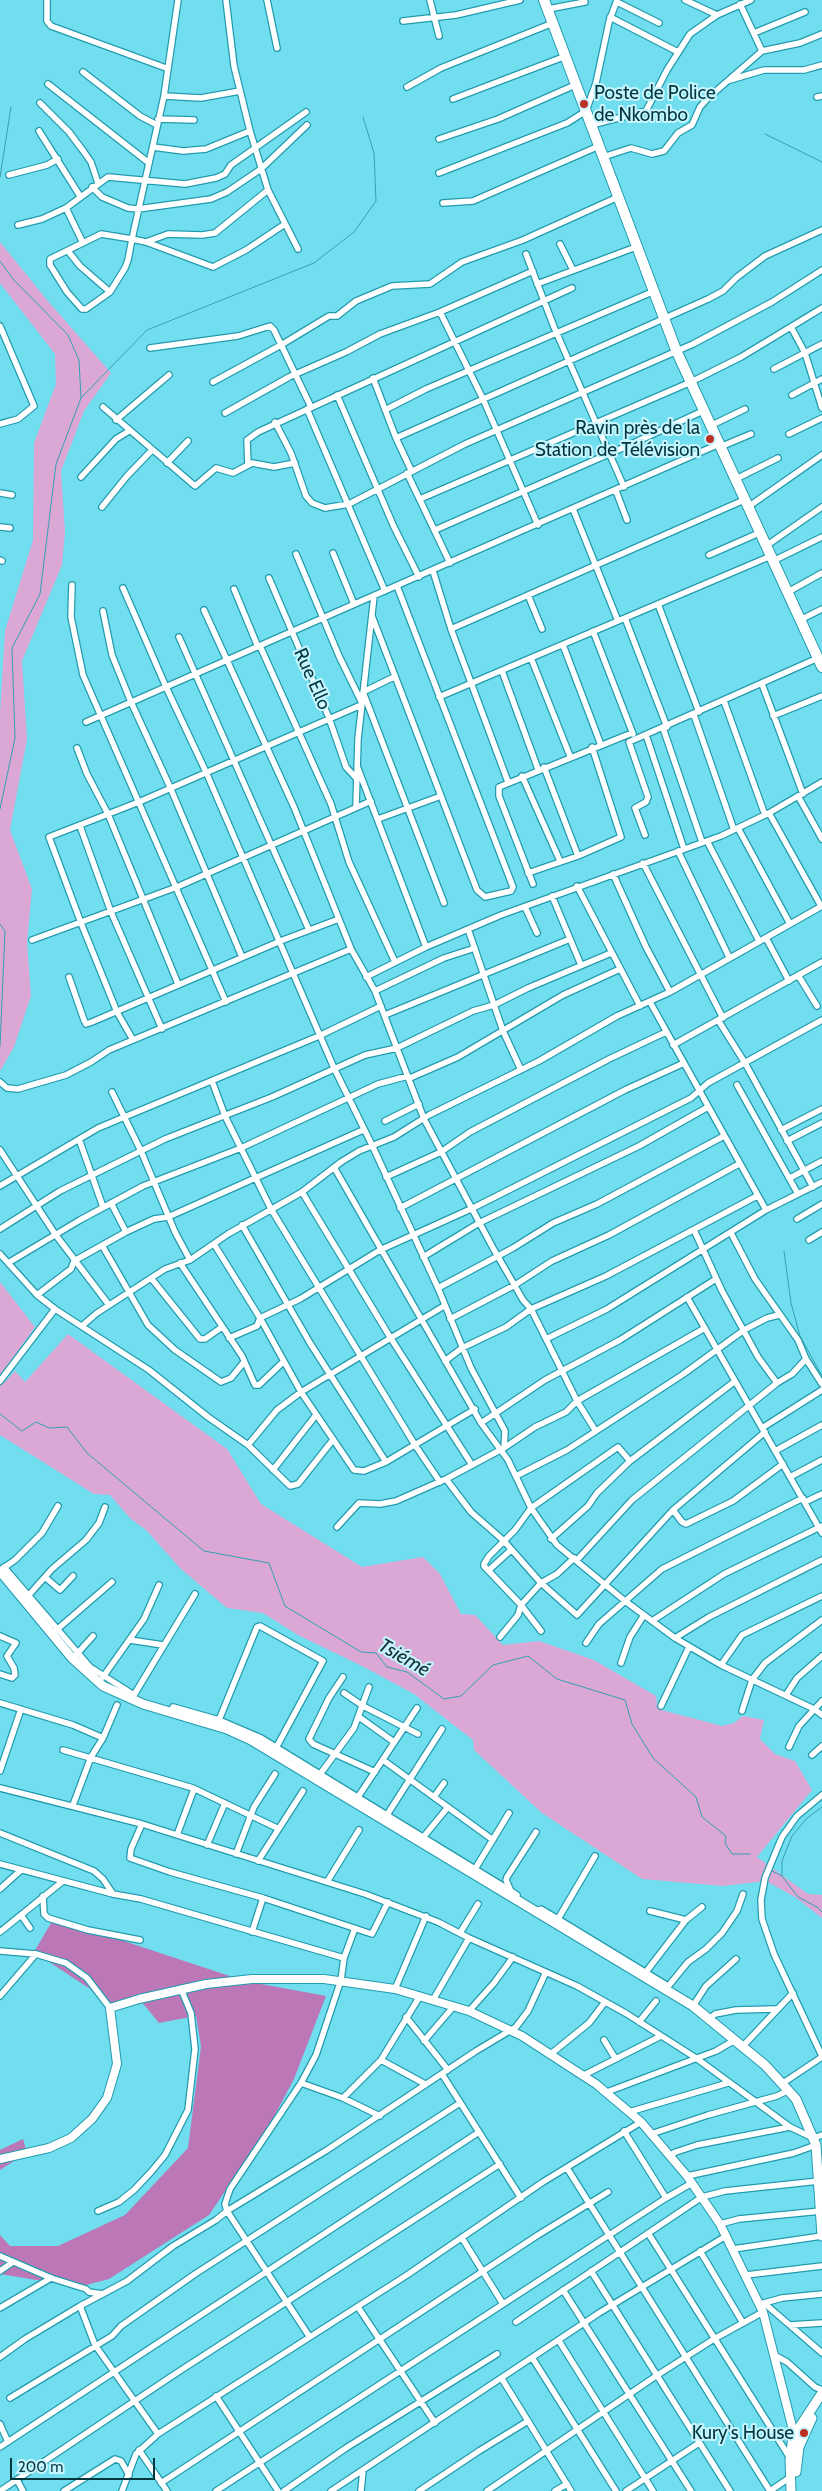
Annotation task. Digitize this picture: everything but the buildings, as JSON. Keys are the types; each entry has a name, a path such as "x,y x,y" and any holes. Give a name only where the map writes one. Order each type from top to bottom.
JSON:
{"highway":[{"path":"546,4 652,292 676,350 800,620 819,657"}],"main road":[{"path":"2,1573 103,1686 122,1696 227,1729 318,1777 513,1895 536,1912 666,1988 693,2006 739,2043 786,2087 803,2112 817,2140 820,2167 822,2236"},
{"path":"796,2491 796,2446 794,2435 822,2393"},
{"path":"791,2491 790,2459 822,2393"}],"street":[{"path":"47,0 47,22 51,26 166,68"},
{"path":"178,0 166,68 164,96 157,122 153,147 138,209 132,239 128,260 110,292 89,309 82,309 60,284 48,263 50,259 101,234 132,239 146,242 213,267 246,250 285,224"},
{"path":"226,0 234,66 250,131 268,190 298,249"},
{"path":"267,0 277,48"},
{"path":"430,0 438,36"},
{"path":"403,21 456,15 520,0"},
{"path":"685,0 717,15"},
{"path":"591,125 646,111 690,34 717,15 751,0"},
{"path":"439,173 567,123 586,111 596,83 610,17 617,1 659,23"},
{"path":"546,4 585,2"},
{"path":"740,4 762,51"},
{"path":"754,33 805,12"},
{"path":"610,17 678,52"},
{"path":"407,87 441,68 553,23"},
{"path":"603,156 631,148 652,154 664,151 678,133 692,125 704,102 762,51 800,43 822,34"},
{"path":"454,99 566,56"},
{"path":"728,81 764,70 804,70 822,65"},
{"path":"83,72 140,116 157,122 194,120"},
{"path":"48,84 149,163"},
{"path":"439,139 498,119 575,84"},
{"path":"164,96 202,98 240,91"},
{"path":"40,103 69,132 84,152 98,183"},
{"path":"18,225 36,221 66,208 98,183 114,176 185,184 210,180 225,174 231,165 306,112"},
{"path":"92,188 107,200 138,209 211,199 227,192 261,169 307,125"},
{"path":"39,131 80,196"},
{"path":"153,147 182,151 206,149 250,131"},
{"path":"443,202 473,201 599,146"},
{"path":"9,175 47,165 58,159"},
{"path":"146,242 168,234 202,235 215,233 268,190"},
{"path":"214,382 281,346 329,316 337,316 356,302 392,286 430,284 462,262 522,240 618,197"},
{"path":"66,208 83,243"},
{"path":"396,438 664,321 723,291 736,278 765,256 822,230"},
{"path":"560,244 573,270"},
{"path":"537,284 636,247"},
{"path":"68,251 80,266 110,292"},
{"path":"526,254 569,362 624,487"},
{"path":"275,422 295,463 306,496 312,502 325,508 348,504 496,430 750,315 822,270"},
{"path":"225,413 295,374 346,352 380,334 440,312 533,271"},
{"path":"248,464 247,440 275,422 572,288"},
{"path":"385,410 426,389 556,331 652,292"},
{"path":"420,499 691,382 741,357 822,308"},
{"path":"440,312 456,340 484,399 538,525"},
{"path":"0,326 34,406 18,419 0,424"},
{"path":"150,348 238,336 266,326 272,327 295,374 385,591"},
{"path":"791,327 805,354 822,408"},
{"path":"774,369 822,344"},
{"path":"116,420 169,375"},
{"path":"374,378 420,499 450,563"},
{"path":"792,395 822,379"},
{"path":"337,395 418,577"},
{"path":"103,407 195,486 216,468 233,473 248,464 256,463 274,467 295,463"},
{"path":"710,426 745,409"},
{"path":"435,530 609,454 703,410"},
{"path":"789,434 822,418"},
{"path":"82,477 116,439 129,431"},
{"path":"86,722 573,509 751,434"},
{"path":"167,463 188,441"},
{"path":"102,507 127,476 152,450"},
{"path":"451,629 596,565 746,504 822,455"},
{"path":"736,479 778,458"},
{"path":"616,491 627,520"},
{"path":"0,493 12,495"},
{"path":"770,555 822,507"},
{"path":"573,509 618,621"},
{"path":"0,527 10,528"},
{"path":"709,555 760,533"},
{"path":"439,697 770,555 822,538"},
{"path":"333,553 354,604"},
{"path":"296,554 339,656 362,704"},
{"path":"434,571 451,629 508,782"},
{"path":"788,592 822,573"},
{"name":"Rue Ello","path":"269,578 330,718 346,767 356,778"},
{"path":"72,585 71,617 83,675 226,1002"},
{"path":"372,616 394,677 480,895 485,897 512,891 513,887 396,586"},
{"path":"123,588 166,687 206,772 277,942 319,1036 438,1288 444,1306 478,1382 505,1431 502,1448"},
{"path":"234,589 335,816 349,862 395,962"},
{"path":"528,595 542,629"},
{"path":"356,807 356,778 363,692 374,596"},
{"path":"658,604 736,829 790,924"},
{"path":"800,620 822,609"},
{"path":"204,610 266,745 351,949 375,990 424,1119 497,1256 531,1309 577,1401 595,1430"},
{"path":"103,611 112,655 242,957"},
{"path":"625,618 704,842 759,941"},
{"path":"593,631 635,739"},
{"path":"178,637 309,930"},
{"path":"563,645 601,745"},
{"path":"645,835 635,808 646,802 648,798 629,744 635,739 697,714 819,657"},
{"path":"531,658 570,756"},
{"path":"502,671 578,856"},
{"path":"363,692 394,677"},
{"path":"762,684 800,795 822,839"},
{"path":"363,692 444,903"},
{"path":"773,716 822,696"},
{"path":"83,1325 150,1278 190,1260 242,1225 302,1192 335,1169 341,1162 372,1145 394,1137 424,1119 670,992 822,906 767,814 724,701"},
{"path":"133,1040 117,1012 80,923 50,837 139,802 233,759 362,704"},
{"path":"533,884 498,793 499,786 570,756 632,733"},
{"path":"646,735 681,850 729,957"},
{"path":"78,748 87,774 108,814 178,984"},
{"path":"528,872 578,856 621,837 592,748"},
{"path":"357,764 426,947"},
{"path":"522,776 560,861"},
{"path":"366,977 426,947 468,929 577,886 736,829 767,814 822,782"},
{"path":"378,819 441,796"},
{"path":"32,940 177,887 206,872 371,801"},
{"path":"80,826 111,912 162,1029"},
{"path":"643,863 721,1019 813,1187"},
{"path":"613,874 670,992"},
{"path":"577,886 640,1006"},
{"path":"552,896 581,964"},
{"path":"525,907 537,934"},
{"path":"69,977 86,1024 277,942 339,919"},
{"path":"468,929 503,1031 520,1070"},
{"path":"766,938 789,980"},
{"path":"385,1015 570,939"},
{"path":"375,990 444,958 475,948"},
{"path":"0,1082 12,1089 39,1084 66,1075 109,1050 351,949"},
{"path":"0,1229 36,1205 92,1175 216,1117 225,1116 365,1055 397,1048 473,1011 494,1004 581,964 612,953"},
{"path":"674,1045 822,962"},
{"path":"8,1263 103,1207 154,1182 241,1148 378,1084 409,1077 458,1057 563,995 620,970"},
{"path":"798,975 816,1006"},
{"path":"650,1002 766,1210"},
{"path":"0,1186 79,1139 125,1117 319,1036 381,1006"},
{"path":"229,1338 257,1326 260,1318 289,1305 319,1288 380,1250 473,1208 646,1121 700,1091 708,1083 822,1020"},
{"path":"386,1177 441,1152 470,1132 609,1059 666,1032"},
{"path":"400,1208 624,1090 684,1063"},
{"path":"212,1081 225,1116 271,1209 415,1445 443,1481 471,1512 504,1541 541,1583 577,1616 673,1510 764,1430 822,1390"},
{"path":"737,1085 798,1194"},
{"path":"112,1092 141,1151 168,1217 190,1260"},
{"path":"385,1121 419,1104"},
{"path":"423,1257 480,1223 639,1146 708,1107"},
{"path":"781,1130 822,1108"},
{"path":"787,1141 822,1123"},
{"path":"37,1295 71,1269 74,1261 103,1247 126,1232 154,1219 168,1217 364,1130"},
{"path":"438,1288 553,1223 598,1204 724,1136"},
{"path":"79,1139 103,1207"},
{"path":"0,1150 18,1174 36,1205 74,1261 109,1305"},
{"path":"790,1178 822,1161"},
{"path":"450,1319 573,1250 609,1235 740,1164"},
{"path":"335,1169 420,1319 475,1409 481,1424 502,1448 531,1508 551,1538 625,1601 675,1638 721,1665 786,1695 822,1715"},
{"path":"546,1339 615,1304 702,1248 731,1233 766,1210 822,1182"},
{"path":"302,1192 390,1338 472,1465"},
{"path":"446,1361 462,1348 491,1335 531,1309 606,1276 757,1196"},
{"path":"111,1203 126,1232"},
{"path":"797,1219 822,1204"},
{"path":"242,1225 329,1375 386,1462"},
{"path":"694,1230 716,1279 758,1357 777,1383"},
{"path":"810,1240 822,1232"},
{"path":"731,1233 755,1280 798,1340 806,1359 822,1384"},
{"path":"214,1244 260,1318 301,1392 332,1441 356,1471 364,1471 386,1462 475,1409"},
{"path":"103,1247 142,1316 156,1334 221,1382 231,1378 244,1362"},
{"path":"0,1254 37,1295 55,1309 83,1325 149,1370 208,1417 248,1445 290,1486 296,1486 332,1441"},
{"path":"180,1263 229,1338 257,1386 283,1362"},
{"path":"150,1278 200,1339 206,1339 222,1327"},
{"path":"481,1424 545,1380 563,1372 641,1328 716,1279"},
{"path":"652,1621 724,1574 821,1528 734,1382 688,1297"},
{"path":"248,1445 276,1410 301,1392 444,1306"},
{"path":"0,1381 55,1309"},
{"path":"516,1476 567,1450 668,1384 744,1330 767,1318 779,1315"},
{"path":"337,1527 359,1503 380,1504 396,1501 443,1481 535,1427 566,1412 577,1401 705,1328"},
{"path":"500,1637 518,1615 521,1605 541,1583 557,1574 576,1559 632,1500 777,1383 792,1374 806,1359"},
{"path":"551,1538 588,1506 597,1493 630,1462 734,1382"},
{"path":"272,1470 316,1415"},
{"path":"775,1451 822,1425"},
{"path":"541,1631 521,1605 488,1570 484,1564 488,1556 504,1541 531,1508 618,1447 630,1462"},
{"path":"790,1477 822,1460"},
{"path":"673,1510 682,1522 686,1524 733,1501 783,1464"},
{"path":"586,1643 599,1624 662,1569 804,1500 822,1494"},
{"path":"58,1506 42,1533 2,1573 28,1596 54,1632 112,1582"},
{"path":"28,1596 52,1569 86,1540 99,1523 105,1507"},
{"path":"488,1570 511,1550"},
{"path":"675,1638 709,1617 822,1560"},
{"path":"46,1578 60,1590 73,1576"},
{"path":"103,1677 130,1640 150,1607 159,1585"},
{"path":"93,1636 75,1656 103,1677 135,1695 195,1594"},
{"path":"721,1665 742,1634 822,1596"},
{"path":"621,1663 630,1637 644,1614"},
{"path":"742,1711 752,1680 770,1659 822,1620"},
{"path":"219,1720 257,1627 260,1626 323,1660 276,1748"},
{"path":"0,1636 16,1643 7,1656 14,1668 15,1675 12,1678 0,1674"},
{"path":"130,1640 163,1645"},
{"path":"661,1706 689,1647"},
{"path":"786,1695 797,1678 822,1656"},
{"path":"343,1677 309,1736 310,1742 375,1772"},
{"path":"173,1707 219,1720 247,1731 276,1748 318,1777 336,1754 359,1717 369,1687"},
{"path":"344,1693 363,1706 418,1734"},
{"path":"789,1748 799,1726 822,1701"},
{"path":"0,1703 73,1724 103,1738"},
{"path":"73,1805 91,1757 103,1738 117,1705"},
{"path":"356,1800 417,1708"},
{"path":"0,1771 21,1709"},
{"path":"359,1717 394,1742"},
{"path":"385,1818 411,1780 442,1728"},
{"path":"812,1755 822,1746"},
{"path":"63,1750 194,1789 277,1828"},
{"path":"382,1760 493,1840"},
{"path":"236,1854 258,1799 275,1774"},
{"path":"434,1797 444,1783"},
{"path":"0,1788 142,1824 327,1882 426,1916 605,2002 696,2058 790,2127 817,2140"},
{"path":"177,1835 194,1789"},
{"path":"258,1861 277,1828 303,1791"},
{"path":"651,2134 755,2102 786,2087 822,2056 768,1939 762,1919 761,1900 765,1878 782,1837 797,1816 822,1795"},
{"path":"207,1845 225,1803"},
{"path":"421,1839 448,1807"},
{"path":"474,1871 509,1813"},
{"path":"142,1824 130,1853 130,1858 170,1872 263,1898 373,1934 388,1902"},
{"path":"327,1882 359,1830"},
{"path":"513,1895 506,1880 507,1877 536,1832"},
{"path":"0,1833 94,1871 103,1879 113,1894"},
{"path":"558,1919 594,1856"},
{"path":"0,1864 20,1871 141,1899 344,1958"},
{"path":"0,1889 20,1871"},
{"path":"0,1932 42,1896 63,1881"},
{"path":"536,1912 541,1909 646,1972 666,1988 688,1962 706,1949 722,1933 737,1911 743,1894"},
{"path":"42,1896 44,1914 48,1918 88,1930 140,1940"},
{"path":"252,1932 263,1898"},
{"path":"460,1933 478,1904"},
{"path":"646,1972 686,1920 702,1907"},
{"path":"650,1912 686,1920"},
{"path":"21,1915 30,1928"},
{"path":"395,1989 426,1916"},
{"path":"309,2336 227,2211 225,2204 230,2189 301,2083 318,2050 341,1980 344,1958 356,1928"},
{"path":"433,2000 469,1938"},
{"path":"0,1951 57,1958 87,1978 110,2008 117,2064 112,2088 100,2110 86,2126 66,2140 44,2150 0,2159"},
{"path":"0,1996 36,1954"},
{"path":"470,2011 513,1957"},
{"path":"693,2006 706,1986 736,1959"},
{"path":"0,2357 88,2301 140,2274 173,2246 380,2116 425,2084 516,2027 528,2011 546,1972"},
{"path":"110,2008 206,1984 252,1979 341,1980 395,1989 470,2011 511,2030 552,2053 607,2092 640,2122 690,2180 720,2224 762,2304 776,2356 796,2446"},
{"path":"98,2211 119,2202 134,2190 151,2172 165,2155 188,2110 195,2049 191,2014 181,1989"},
{"path":"607,2092 739,2043 775,2009 787,2001 793,1993"},
{"path":"343,2098 381,2060 420,1996"},
{"path":"639,2022 656,2001"},
{"path":"552,2053 589,2023 605,2002"},
{"path":"424,2041 454,2006"},
{"path":"709,2019 715,2014 736,2010 775,2009"},
{"path":"406,2017 448,2070"},
{"path":"584,2076 615,2058 660,2037"},
{"path":"604,2040 615,2058"},
{"path":"381,2060 425,2084"},
{"path":"442,2074 521,2198"},
{"path":"301,2083 343,2098 380,2116"},
{"path":"629,2112 728,2083"},
{"path":"10,2398 95,2344 112,2336 121,2326 195,2274 460,2103"},
{"path":"122,2491 139,2450 158,2434 309,2336 358,2307 521,2198 640,2122"},
{"path":"670,2155 697,2146 790,2127"},
{"path":"624,2131 666,2198"},
{"path":"0,2447 479,2132"},
{"path":"216,2491 259,2461 666,2198 690,2180 794,2153 817,2140"},
{"path":"0,2491 135,2403 183,2369 289,2303 500,2164"},
{"path":"567,2168 685,2359 770,2491 792,2476"},
{"path":"516,2322 702,2197 725,2191 819,2181"},
{"path":"161,2483 483,2271 608,2192"},
{"path":"720,2224 739,2219 821,2211"},
{"path":"648,2233 790,2459"},
{"path":"331,2491 612,2305 726,2236"},
{"path":"733,2249 822,2236"},
{"path":"462,2238 503,2304"},
{"path":"700,2252 743,2323"},
{"path":"0,2256 51,2278 83,2288 89,2292 103,2294"},
{"path":"0,2270 13,2262"},
{"path":"746,2275 822,2266"},
{"path":"591,2271 730,2491"},
{"path":"0,2308 51,2278"},
{"path":"563,2290 586,2323 629,2395 691,2491"},
{"path":"88,2301 89,2292"},
{"path":"762,2304 782,2298 822,2294"},
{"path":"762,2304 822,2353"},
{"path":"80,2306 95,2344 158,2434"},
{"path":"358,2307 435,2423"},
{"path":"487,2491 656,2376 714,2339 763,2312"},
{"path":"790,2325 822,2323"},
{"path":"559,2341 653,2491"},
{"path":"284,2491 420,2401 497,2354"},
{"path":"776,2356 787,2362 822,2393"},
{"path":"533,2358 616,2491"},
{"path":"502,2379 571,2491"},
{"path":"216,2396 278,2491"},
{"path":"788,2414 794,2435"},
{"path":"419,2491 528,2421"},
{"path":"0,2424 8,2442"},
{"path":"626,2491 699,2443"},
{"path":"139,2450 167,2491"},
{"path":"64,2491 116,2459 121,2460 129,2475"},
{"path":"361,2491 363,2470"},
{"path":"17,2480 23,2491"},
{"path":"556,2491 567,2484"}],"shaded area":[{"path":"0,242 47,300 111,373 84,411 61,471 65,532 62,565 22,661 27,739 10,830 32,889 27,942 31,996 14,1047 0,1071 0,713 5,631 33,540 34,443 56,384 55,354 0,283"},
{"path":"0,1282 35,1327 0,1376"},
{"path":"68,1334 227,1449 261,1504 362,1567 423,1557 440,1574 461,1614 475,1615 503,1645 539,1641 594,1660 656,1696 658,1709 722,1726 734,1723 743,1716 764,1720 760,1739 775,1754 795,1761 812,1790 757,1857 808,1894 822,1895 822,1918 795,1897 766,1881 723,1886 642,1879 542,1813 474,1750 473,1740 414,1694 298,1635 263,1613 227,1608 181,1569 147,1531 130,1518 110,1495 94,1494 0,1435 0,1379 6,1381 15,1371 25,1382"},
{"path":"54,1918 245,1981 326,1996 294,2079 268,2128 209,2215 109,2279 79,2287 0,2274 0,2235 10,2246 58,2246 125,2215 188,2148 201,2046 196,2016 159,2023 136,1995 113,2004 34,1952"},
{"path":"23,2139 27,2153 0,2170 0,2150"}],"waterway":[{"path":"0,177 11,107"},
{"path":"0,809 15,738 12,648 40,594 56,464 81,398 147,330 314,263 354,232 376,201 374,153 363,117"},
{"path":"765,134 822,162"},
{"path":"0,261 13,279 68,335 79,360 81,398"},
{"path":"0,924 5,931 0,1046"},
{"path":"784,1251 791,1303 800,1336 822,1376"},
{"name":"Tsiémé","path":"0,1414 22,1431 36,1422 49,1428 67,1427 87,1453 204,1551 269,1563 285,1606 361,1652 376,1653 387,1667 407,1672 444,1699 461,1696 493,1665 528,1656 557,1679 625,1700 632,1724 653,1758 696,1797 702,1817 726,1836 725,1843 732,1854 750,1854"},
{"path":"782,1876 782,1861 792,1836 806,1819 822,1807"},
{"name":"Tsiémé","path":"772,1871 782,1876 798,1897 817,1907 822,1912"}],"place":[{"name":"Poste de Police de Nkombo","path":"584,104"},
{"name":"Ravin près de la Station de Télévision","path":"710,439"},
{"name":"Kury's House","path":"804,2433"}]}
